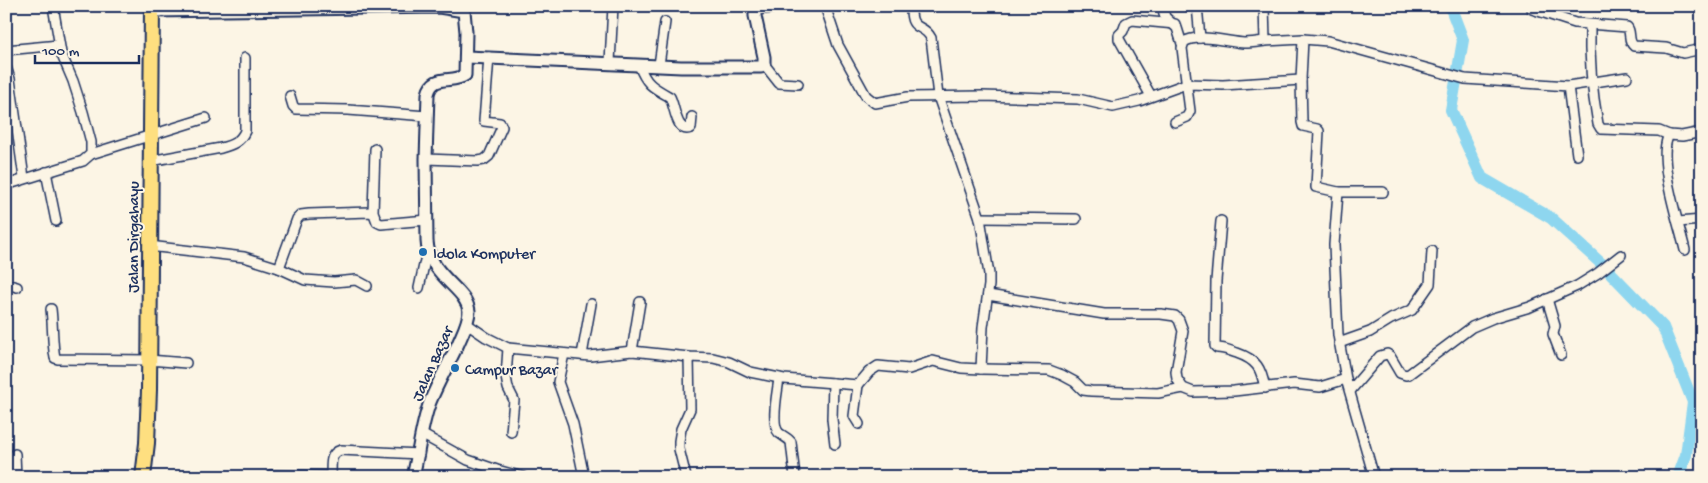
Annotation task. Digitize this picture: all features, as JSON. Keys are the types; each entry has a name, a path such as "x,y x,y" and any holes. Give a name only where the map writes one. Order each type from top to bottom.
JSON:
{"main road":[{"name":"Jalan Dirgahayu","path":"144,472 149,360 152,8"}],"street":[{"path":"53,6 59,45 83,112 91,142 91,154"},
{"path":"610,62 613,6"},
{"path":"792,6 755,8 764,64 779,83 798,84"},
{"path":"825,6 838,45 866,96 875,103 908,97 982,96 1078,99 1113,107 1186,84 1223,85 1301,80"},
{"path":"911,6 911,15 914,23 929,33 931,38 938,96 980,218 989,274 983,327 981,369"},
{"path":"1162,6 1165,17 1175,24 1182,44 1189,115 1175,122"},
{"path":"1197,6 1200,38"},
{"path":"1264,6 1265,41"},
{"path":"152,8 426,7 467,9 466,72 464,76 436,82 430,88 426,159 427,251 419,288"},
{"path":"1532,9 1554,17 1590,25 1627,27 1630,31 1630,41 1634,46 1666,48 1685,53 1702,49"},
{"path":"1151,96 1118,37 1126,24 1132,20 1175,24"},
{"path":"659,66 665,22"},
{"path":"1590,25 1589,57 1591,82 1598,124 1601,129 1659,131 1669,135 1682,136 1702,132"},
{"path":"1182,44 1191,38 1245,43 1303,39 1336,43 1465,79 1568,86 1627,77"},
{"path":"1303,39 1301,80 1303,124 1306,127 1319,131 1315,186 1338,192 1383,192"},
{"path":"6,50 59,45"},
{"path":"467,56 659,66 759,67 764,64"},
{"path":"426,159 478,161 484,160 489,156 502,127 500,123 484,120 489,57"},
{"path":"150,161 221,148 232,145 242,137 245,131 245,58"},
{"path":"639,65 647,82 670,97 679,124 686,129 691,128 692,117"},
{"path":"7,68 24,178"},
{"path":"1568,86 1577,156"},
{"path":"290,96 296,109 348,110 427,116"},
{"path":"6,184 83,161 91,154 206,118"},
{"path":"1669,135 1665,147 1667,172 1671,197 1685,250"},
{"path":"375,149 372,212 377,222 382,224 427,220"},
{"path":"46,172 56,221"},
{"path":"1338,192 1334,245 1339,343 1346,379 1374,477"},
{"path":"279,268 297,219 301,216 309,214 372,212"},
{"path":"980,218 1076,219"},
{"path":"1678,222 1702,220"},
{"path":"1221,221 1216,281 1216,346 1217,348 1246,356 1256,363 1262,374 1265,388"},
{"path":"149,246 244,257 279,268 305,280 334,282 356,280 367,286"},
{"name":"Jalan Bazar","path":"413,477 410,453 423,435 431,401 467,324 468,318 468,306 436,269 427,251"},
{"path":"1339,343 1370,332 1391,319 1412,310 1430,284 1432,251"},
{"path":"1350,391 1380,356 1387,354 1400,373 1409,374 1472,327 1493,318 1530,307 1577,286 1598,273 1617,257"},
{"path":"6,284 17,286"},
{"path":"988,295 1104,314 1161,314 1175,316 1180,320 1183,331 1176,372 1177,379 1183,388 1192,392 1265,388 1294,384 1320,387 1346,379"},
{"path":"1547,299 1555,326 1553,334 1561,355"},
{"path":"632,350 640,302"},
{"path":"582,355 591,304"},
{"path":"51,309 55,358 65,361 149,360 186,363"},
{"path":"467,324 497,344 508,348 582,355 602,355 632,350 721,359 750,372 779,378 802,382 858,385"},
{"path":"508,348 506,377 508,388 514,400 511,432"},
{"path":"564,354 558,382 575,432 584,477"},
{"path":"686,477 679,449 679,441 681,429 690,409 690,357"},
{"path":"859,424 854,416 858,385 869,372 878,366 913,368 932,361 961,368 1048,370 1075,382 1083,390 1091,391 1158,393 1183,388"},
{"path":"779,378 774,417 775,428 792,442 795,477"},
{"path":"833,383 832,419 835,444"},
{"path":"423,435 497,474 523,477"},
{"path":"270,477 271,475 331,476 332,456 336,451 341,450 410,453"},
{"path":"15,454 16,477"}],"waterway":[{"path":"1450,6 1463,40 1451,110 1482,178 1551,218 1604,266 1663,327 1693,402 1686,455 1678,477"}],"place":[{"name":"Idola Komputer","path":"423,252"},
{"name":"Campur Bazar","path":"455,368"}]}
